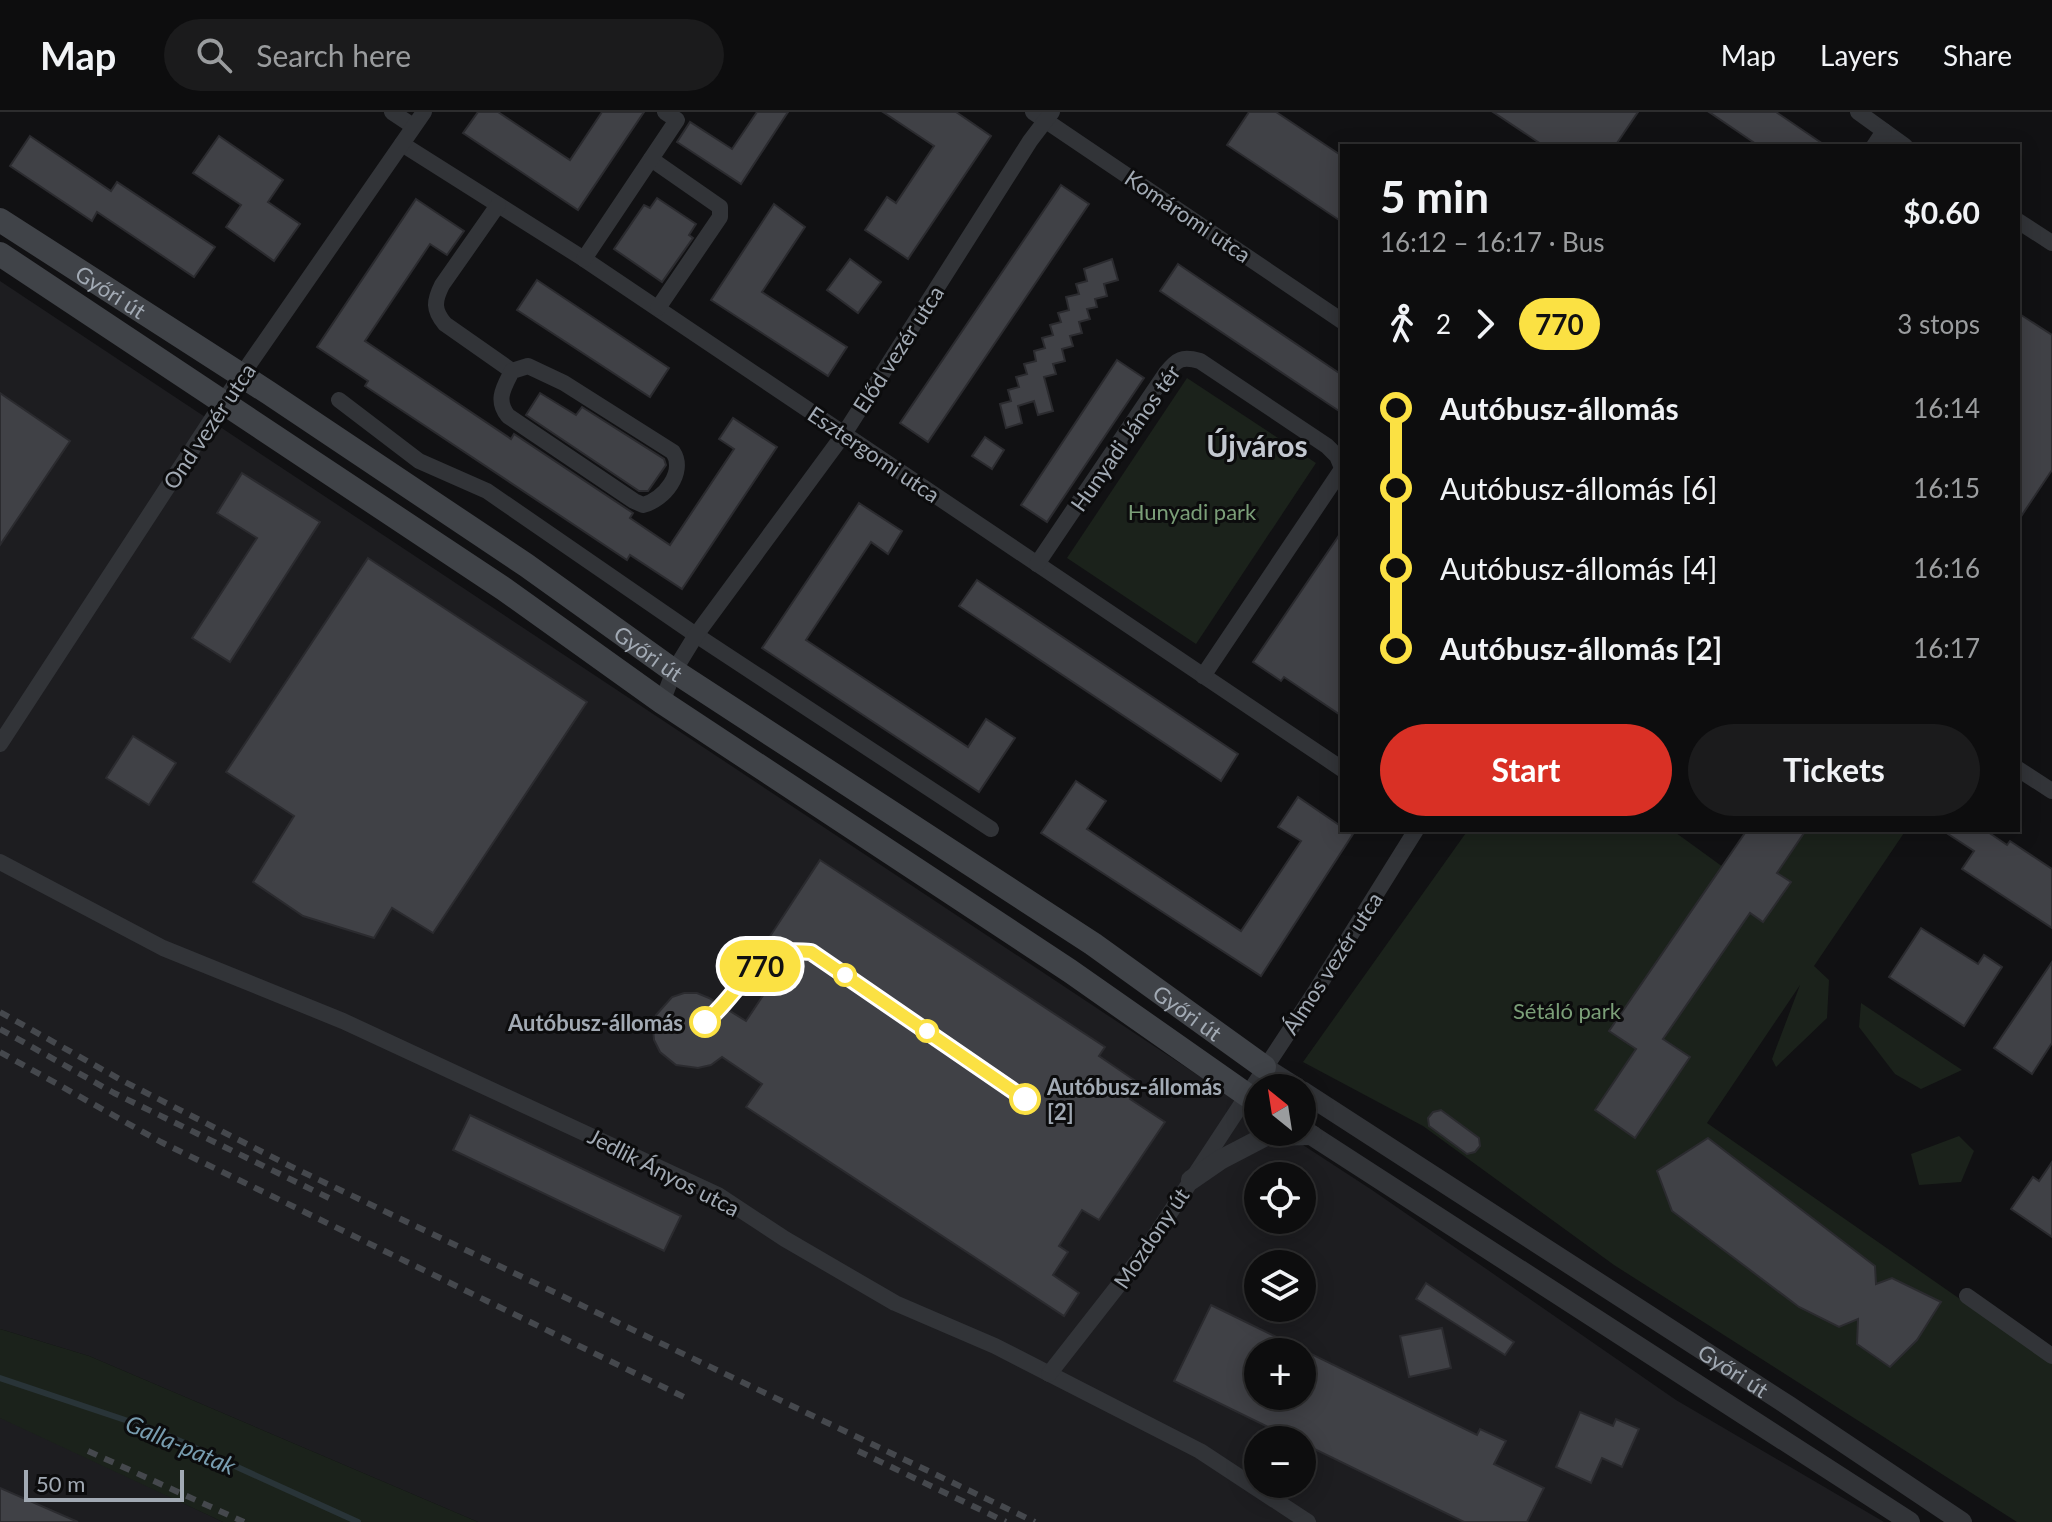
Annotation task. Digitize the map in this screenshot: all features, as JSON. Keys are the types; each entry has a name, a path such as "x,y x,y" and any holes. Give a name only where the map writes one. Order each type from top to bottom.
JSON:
{"main road":[{"name":"Győri út","path":"0,220 514,557 674,671 1093,944 1264,1067"},
{"name":"Győri út","path":"0,254 504,589 662,702 1057,963 1244,1093"}],"street":[{"path":"392,112 413,126"},
{"name":"Ond vezér utca","path":"0,744 223,402 424,112"},
{"path":"584,259 677,120 665,112"},
{"path":"1858,112 1902,144"},
{"name":"Komáromi utca","path":"1044,115 1340,320"},
{"name":"Előd vezér utca","path":"662,702 674,671 696,635 844,434 1044,115"},
{"path":"1875,144 1884,131"},
{"name":"Esztergomi utca","path":"402,144 658,308 1340,768"},
{"path":"651,159 720,207 720,217 658,308"},
{"path":"498,205 442,285 435,298 435,307 445,324 512,371"},
{"path":"2020,222 2052,243"},
{"name":"Hunyadi János tér","path":"1037,564 1176,360 1186,357 1200,361 1327,446 1340,463"},
{"path":"528,366 564,383 673,452 677,472 659,499 643,505 634,501 508,416 500,400 512,371 528,366"},
{"name":"Győri út","path":"339,400 419,461 487,491 696,635 991,829"},
{"name":"Hunyadi János tér","path":"1203,676 1340,471"},
{"path":"2020,770 2052,791"},
{"name":"Álmos vezér utca","path":"1261,1074 1415,832"},
{"name":"Jedlik Ányos utca","path":"0,862 163,948 343,1021 718,1195 895,1303 995,1346 1200,1451 1308,1522"},
{"name":"Győri út","path":"1264,1067 1275,1074"},
{"name":"Győri út","path":"1316,1100 1776,1397 1962,1522"},
{"name":"Mozdony út","path":"1049,1374 1125,1278 1191,1180 1244,1110"},
{"name":"Győri út","path":"1316,1138 1910,1522"},
{"path":"1191,1180 1247,1146"},
{"path":"1967,1296 2052,1356"}],"shaded area":[{"path":"0,281 1244,1106 1244,1146 1304,1146 1676,1400 1884,1522 478,1522 89,1356 0,1329"},
{"path":"0,1418 8,1420 223,1522 0,1522"}],"green space":[{"name":"Hunyadi park","path":"1187,378 1316,463 1196,644 1067,558"},
{"name":"Sétáló park","path":"1467,832 1675,832 1723,867 1749,832 1905,832 1814,966 1829,980 1827,1018 1776,1067 1772,1059 1800,985 1707,1123 2052,1363 2052,1522 2017,1522 1614,1265 1423,1126 1303,1062"},
{"path":"1861,1003 1962,1070 1921,1089 1895,1074 1859,1027"},
{"path":"1959,1136 1974,1151 1961,1182 1919,1185 1911,1154"},
{"path":"0,1329 89,1356 478,1522 223,1522 0,1418"}],"building":[{"path":"478,112 498,112 570,160 602,112 644,112 578,210 463,133"},
{"path":"757,112 788,112 741,184 677,142 690,122 732,149"},
{"path":"883,112 956,112 991,136 908,259 865,230 887,197 896,203 934,146"},
{"path":"1249,112 1276,112 1340,155 1340,221 1227,145"},
{"path":"1493,112 1638,112 1616,144 1541,144"},
{"path":"1709,112 1776,112 1823,144 1756,144"},
{"path":"30,136 111,191 117,182 215,247 194,277 97,212 92,221 10,166"},
{"path":"219,136 283,180 268,202 300,224 274,261 226,227 241,205 193,173"},
{"path":"1061,185 1089,204 928,442 900,423"},
{"path":"657,198 696,224 689,235 693,238 662,282 614,249 644,205 650,208"},
{"path":"416,199 464,231 447,255 430,244 365,341 511,439 514,434 633,513 630,518 670,545 734,449 719,439 733,418 777,447 682,589 630,555 627,560 365,386 368,381 317,347"},
{"path":"774,204 805,227 762,292 847,347 828,376 711,300"},
{"path":"850,259 881,282 858,313 827,290"},
{"path":"1112,259 1118,280 1104,284 1107,296 1095,299 1097,307 1087,309 1090,319 1079,322 1082,333 1070,336 1073,346 1062,349 1065,361 1053,364 1056,374 1044,377 1053,411 1038,415 1034,401 1018,406 1022,423 1006,428 1000,404 1011,401 1008,390 1019,387 1016,377 1027,374 1024,364 1036,361 1034,351 1045,348 1042,338 1053,335 1050,325 1061,322 1058,313 1069,310 1066,297 1079,294 1076,284 1087,281 1084,269"},
{"path":"1178,264 1340,374 1340,412 1160,291"},
{"path":"537,280 669,368 650,397 517,310"},
{"path":"2020,314 2052,335 2052,470 2020,518"},
{"path":"1117,360 1144,378 1047,522 1021,505"},
{"path":"0,393 70,441 0,545"},
{"path":"540,393 576,415 582,407 664,459 666,465 648,491 639,491 526,415"},
{"path":"985,437 1004,450 992,469 972,456"},
{"path":"242,473 320,522 230,662 192,638 257,538 217,513"},
{"path":"859,503 902,531 888,554 871,542 806,640 968,747 986,719 1015,738 979,792 762,648"},
{"path":"1340,534 1340,715 1284,677 1281,681 1253,662"},
{"path":"368,558 587,702 433,933 392,908 374,938 303,916 253,882 294,816 226,772"},
{"path":"977,580 1238,754 1221,781 959,606"},
{"path":"133,736 176,763 149,805 106,778"},
{"path":"1076,781 1106,801 1087,829 1241,931 1301,841 1278,827 1298,797 1340,826 1340,832 1353,834 1261,976 1041,833"},
{"path":"1746,832 1805,832 1777,873 1791,882 1763,922 1750,913 1663,1039 1690,1057 1635,1138 1595,1110 1636,1049 1609,1031"},
{"path":"1945,832 1988,832 2007,845 2010,841 2052,869 2052,928 1962,869 1974,851"},
{"path":"820,860 1105,1047 1099,1056 1140,1084 1130,1099 1165,1122 1099,1220 1082,1210 1059,1246 1068,1252 1053,1275 1079,1293 1064,1316 746,1107 762,1084 722,1057 711,1065 698,1068 676,1065 660,1052 653,1028 656,1015 672,997 697,993 746,1021 766,991 744,976"},
{"path":"1921,928 1978,964 1984,955 2002,967 1964,1026 1889,977"},
{"path":"2052,962 2052,1043 2032,1074 1994,1048"},
{"path":"1441,1110 1479,1138 1480,1146 1475,1152 1467,1154 1429,1126 1428,1118 1433,1112"},
{"path":"470,1115 681,1216 664,1251 453,1150"},
{"path":"1708,1138 1875,1266 1876,1284 1892,1278 1941,1302 1917,1340 1890,1367 1857,1344 1858,1319 1839,1327 1799,1307 1672,1211 1657,1171"},
{"path":"2052,1162 2052,1237 2011,1209 2033,1177 2039,1181"},
{"path":"1426,1283 1514,1342 1505,1355 1416,1299"},
{"path":"1211,1305 1279,1338 1244,1338 1244,1410 1316,1410 1316,1356 1477,1435 1480,1429 1506,1441 1494,1464 1544,1488 1527,1522 1464,1522 1316,1450 1316,1426 1266,1426 1174,1381"},
{"path":"1442,1328 1451,1368 1409,1377 1400,1336"},
{"path":"1580,1412 1613,1426 1616,1419 1639,1429 1622,1467 1602,1458 1591,1483 1556,1467"},
{"path":"0,1488 78,1522 0,1522"}],"waterway":[{"name":"Galla-patak","path":"0,1378 158,1431 358,1522"}],"railway":[{"path":"0,1012 121,1080 290,1166 1035,1522"},
{"path":"0,1029 114,1093 331,1199"},
{"path":"0,1052 161,1142 688,1399"},
{"path":"88,1451 244,1522"},
{"path":"858,1451 1006,1522"}],"bus line":[{"name":"770","path":"705,1022 717,1013 744,979 765,962 785,952 811,952 1025,1099"}],"place":[{"name":"Autóbusz-állomás","path":"705,1022"},
{"name":"Autóbusz-állomás [2]","path":"1025,1099"}],"district":[{"name":"Újváros","path":"1257,445"}]}
